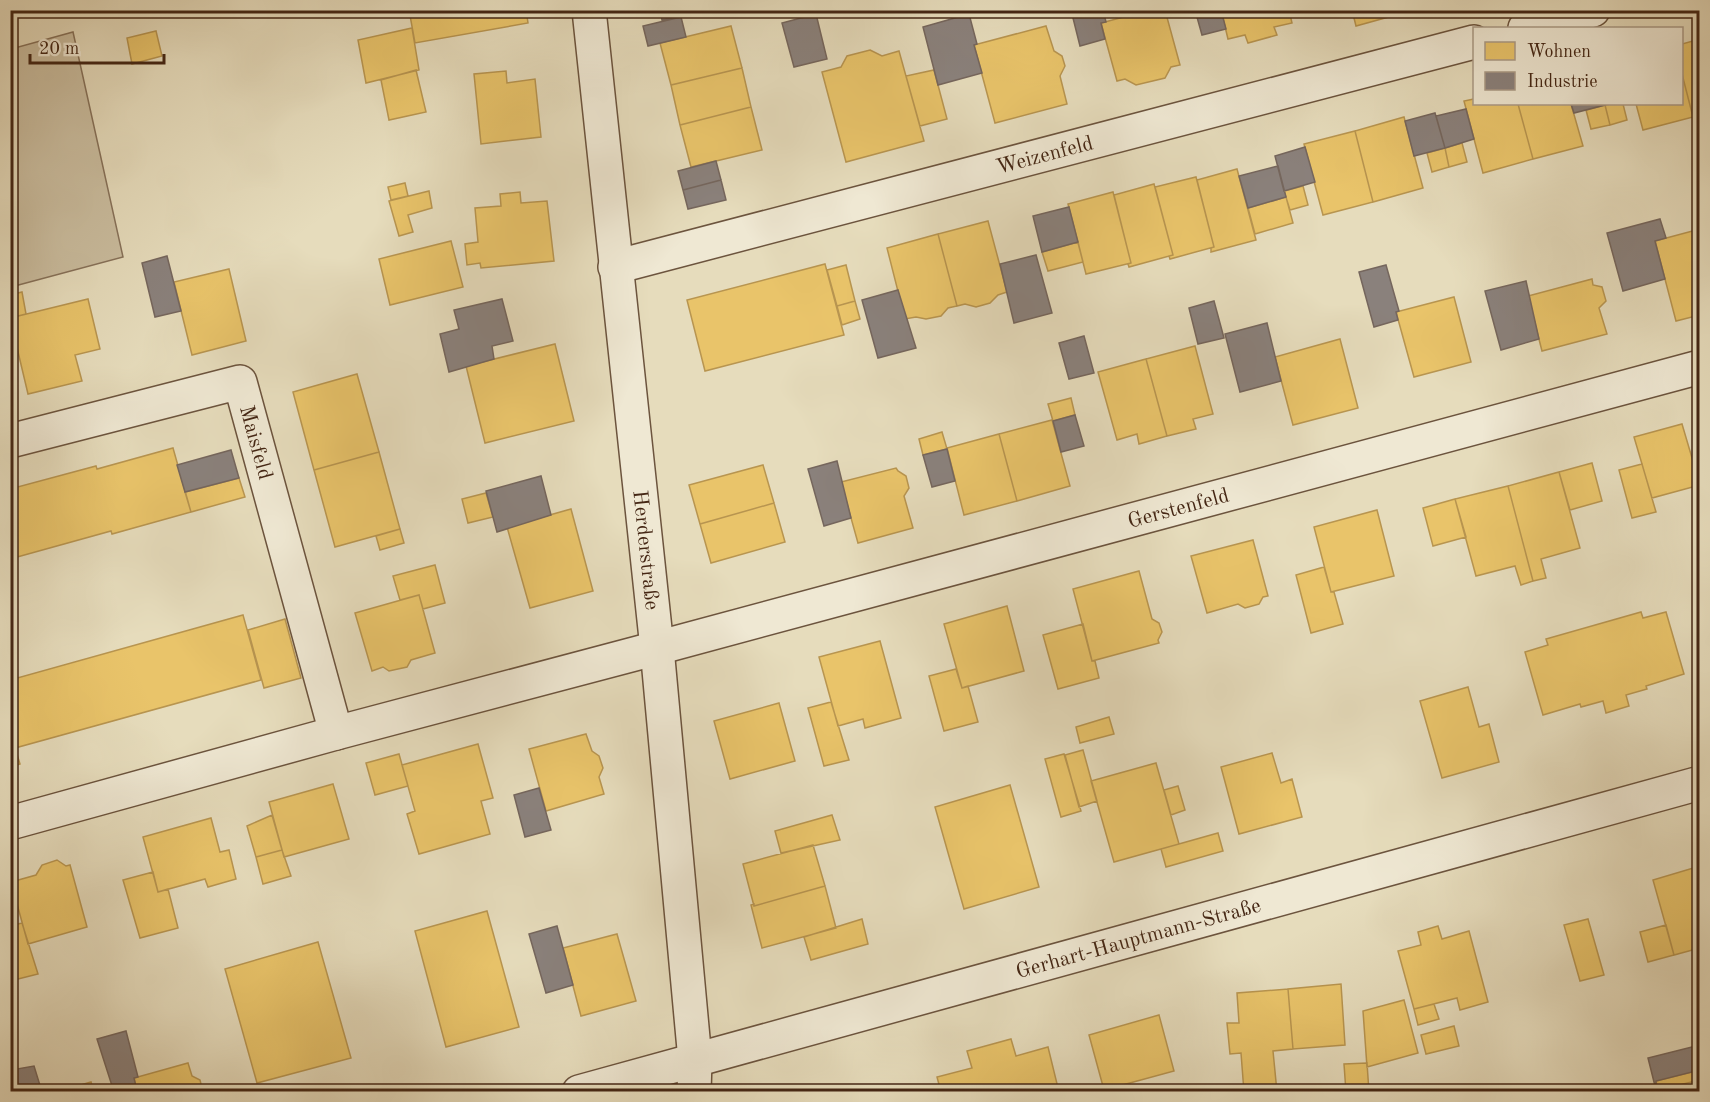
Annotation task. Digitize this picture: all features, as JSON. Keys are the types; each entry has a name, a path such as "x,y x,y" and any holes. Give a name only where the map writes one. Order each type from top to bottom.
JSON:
{"street":[{"name":"Herderstraße","path":"589,10 657,648 695,1076"},
{"path":"1529,27 1593,10"},
{"name":"Weizenfeld","path":"615,267 1473,42"},
{"name":"Gerstenfeld","path":"657,648 1700,367"},
{"name":"Maisfeld","path":"10,441 240,382 336,733"},
{"path":"10,823 657,648"},
{"name":"Gerhart-Hauptmann-Straße","path":"579,1092 695,1076 1700,783"}],"shaded area":[{"path":"73,32 123,257 11,287 11,49"}],"building: Wohnen":[{"path":"409,10 526,10 528,23 415,43"},
{"path":"1150,10 1165,10 1180,65 1171,67 1165,78 1136,85 1125,79 1117,81 1101,23"},
{"path":"1221,10 1289,10 1292,23 1274,27 1277,35 1248,43 1245,35 1228,39"},
{"path":"1352,10 1414,10 1356,26"},
{"path":"731,26 742,68 671,85 660,43"},
{"path":"1046,26 1054,51 1062,56 1065,66 1060,76 1067,104 995,123 974,45"},
{"path":"412,28 419,70 366,83 358,40"},
{"path":"156,31 162,56 132,64 127,38"},
{"path":"1700,39 1700,115 1693,117 1683,78 1683,44"},
{"path":"870,50 882,56 899,51 924,141 846,162 822,72 841,67 847,56"},
{"path":"742,68 751,107 680,125 671,85"},
{"path":"416,70 426,112 389,120 381,80"},
{"path":"934,70 947,119 920,126 906,76"},
{"path":"506,71 507,83 535,79 541,137 481,144 474,74"},
{"path":"1683,78 1693,117 1643,130 1636,105 1683,105"},
{"path":"1473,99 1473,105 1518,105 1533,159 1483,173 1464,101"},
{"path":"1518,105 1571,105 1583,146 1533,159"},
{"path":"1605,105 1623,105 1627,120 1610,125"},
{"path":"1605,105 1610,125 1591,129 1586,110"},
{"path":"751,107 762,150 691,167 680,125"},
{"path":"1404,117 1423,188 1373,202 1355,131"},
{"path":"1355,131 1373,202 1323,215 1304,144"},
{"path":"1462,143 1467,162 1449,167 1445,148"},
{"path":"1445,148 1449,167 1432,172 1427,153"},
{"path":"1237,169 1256,240 1211,252 1211,248 1214,247 1197,180"},
{"path":"1196,177 1214,247 1170,259 1169,256 1173,255 1155,187"},
{"path":"405,183 408,196 391,200 388,187"},
{"path":"1154,184 1173,255 1129,267 1128,264 1131,263 1114,195"},
{"path":"1303,186 1308,205 1290,210 1284,191"},
{"path":"429,191 432,208 408,215 413,232 399,236 389,201"},
{"path":"520,192 521,203 547,201 554,261 481,268 480,263 467,265 465,244 478,242 475,208 501,206 500,194"},
{"path":"1113,192 1131,263 1086,274 1068,204"},
{"path":"1286,197 1293,223 1255,234 1248,208"},
{"path":"988,221 1007,292 998,295 990,303 976,307 965,304 957,306 938,234"},
{"path":"1700,229 1700,315 1676,321 1655,241"},
{"path":"938,234 957,306 948,308 941,316 905,319 887,248"},
{"path":"451,241 463,287 390,305 379,259"},
{"path":"1078,242 1083,262 1048,271 1042,252"},
{"path":"825,264 844,335 705,371 687,300"},
{"path":"846,265 855,301 837,306 827,270"},
{"path":"229,269 246,341 192,355 174,282"},
{"path":"1592,279 1593,285 1602,287 1606,301 1599,308 1607,334 1542,351 1528,296"},
{"path":"22,292 26,314 10,318 10,295"},
{"path":"1454,297 1471,362 1414,377 1396,312"},
{"path":"88,299 100,349 75,355 82,381 28,394 10,318"},
{"path":"855,301 860,319 842,325 837,306"},
{"path":"1340,339 1358,408 1293,425 1275,357"},
{"path":"555,344 574,421 485,443 466,366"},
{"path":"1195,346 1213,414 1193,419 1196,429 1167,436 1146,359"},
{"path":"1146,359 1167,436 1139,444 1137,434 1117,440 1098,372"},
{"path":"357,374 379,452 314,470 293,392"},
{"path":"1071,398 1075,415 1053,421 1048,404"},
{"path":"1052,420 1070,486 1017,501 999,434"},
{"path":"1682,424 1700,485 1652,498 1634,437"},
{"path":"942,432 947,449 923,455 919,439"},
{"path":"999,434 1017,501 964,515 947,448"},
{"path":"173,448 191,512 10,559 10,489 96,466 97,469"},
{"path":"379,452 400,529 335,547 314,470"},
{"path":"1592,463 1602,501 1570,510 1559,472"},
{"path":"1642,464 1656,512 1632,518 1619,470"},
{"path":"763,465 774,503 700,524 689,485"},
{"path":"896,468 906,476 909,488 904,496 913,528 858,543 841,482"},
{"path":"1559,472 1580,548 1541,559 1546,578 1533,581 1508,486"},
{"path":"239,478 245,497 191,512 185,492"},
{"path":"1508,486 1533,581 1521,585 1515,566 1476,576 1455,499"},
{"path":"486,493 493,517 468,523 462,499"},
{"path":"1455,499 1466,537 1433,546 1423,508"},
{"path":"774,503 785,542 711,563 700,524"},
{"path":"571,509 593,591 530,608 507,527"},
{"path":"1377,510 1394,576 1331,592 1314,527"},
{"path":"400,529 404,543 380,550 376,536"},
{"path":"1253,540 1268,596 1263,597 1259,604 1245,608 1238,604 1207,613 1191,556"},
{"path":"435,565 445,603 423,609 419,595 400,600 393,576"},
{"path":"1324,567 1343,624 1311,633 1296,575"},
{"path":"1139,571 1152,619 1159,623 1162,632 1159,643 1092,661 1073,589"},
{"path":"419,595 435,653 411,660 407,667 389,671 383,667 372,671 355,613"},
{"path":"1007,606 1024,671 962,688 944,624"},
{"path":"1641,612 1643,618 1666,612 1684,674 1626,695 1629,706 1606,713 1603,701 1581,707 1580,704 1543,715 1525,652 1548,645 1546,639"},
{"path":"243,615 261,680 15,748 10,732 10,680"},
{"path":"285,619 301,678 264,688 248,630"},
{"path":"1083,624 1092,661 1095,661 1099,678 1058,689 1043,635"},
{"path":"880,641 901,718 865,728 863,719 838,726 819,657"},
{"path":"956,669 962,688 968,686 978,722 944,731 929,676"},
{"path":"1468,687 1479,727 1489,724 1499,762 1442,778 1420,701"},
{"path":"831,702 849,760 824,766 808,708"},
{"path":"779,703 795,761 730,779 714,721"},
{"path":"1109,717 1114,734 1080,743 1076,727"},
{"path":"586,734 592,751 599,756 603,768 599,777 604,794 546,811 529,749"},
{"path":"12,738 20,764 10,767 10,739"},
{"path":"478,744 493,798 481,801 490,834 419,854 407,814 415,811 402,765"},
{"path":"1083,750 1097,801 1079,807 1065,755"},
{"path":"1272,753 1281,783 1292,779 1302,817 1239,834 1221,767"},
{"path":"399,754 408,786 375,795 366,763"},
{"path":"1064,754 1081,811 1061,817 1045,759"},
{"path":"1156,763 1179,844 1114,862 1091,781"},
{"path":"333,784 349,839 284,857 269,802"},
{"path":"1010,785 1039,887 964,909 935,807"},
{"path":"1178,786 1185,810 1171,815 1164,790"},
{"path":"272,815 282,850 256,857 247,826"},
{"path":"832,815 840,840 781,853 775,831"},
{"path":"211,818 220,852 229,850 236,879 208,887 205,879 158,892 143,837"},
{"path":"1218,833 1223,851 1166,867 1161,849"},
{"path":"813,845 825,886 754,906 743,864"},
{"path":"282,850 291,876 263,884 256,857"},
{"path":"57,860 66,866 70,865 87,927 28,944 11,882 36,875 42,865"},
{"path":"1700,866 1700,948 1674,955 1653,880"},
{"path":"153,872 158,892 168,889 178,928 140,938 123,880"},
{"path":"825,886 836,928 762,948 751,905"},
{"path":"487,911 519,1027 446,1047 415,931"},
{"path":"862,919 868,944 811,960 804,937"},
{"path":"1588,919 1604,975 1580,981 1564,925"},
{"path":"22,923 38,974 10,981 10,926"},
{"path":"1666,925 1674,955 1648,962 1640,932"},
{"path":"1438,926 1442,939 1469,931 1488,1002 1460,1010 1457,998 1414,1009 1398,951 1421,945 1418,932"},
{"path":"617,934 636,1001 581,1016 563,948"},
{"path":"318,942 351,1058 257,1083 225,969"},
{"path":"1341,984 1345,1045 1293,1049 1288,989"},
{"path":"1288,989 1293,1049 1273,1051 1277,1092 1244,1092 1241,1053 1230,1054 1227,1023 1239,1023 1237,993"},
{"path":"1404,1000 1418,1053 1367,1067 1363,1011"},
{"path":"1434,1004 1439,1019 1418,1025 1414,1009"},
{"path":"1159,1015 1174,1071 1104,1090 1089,1035"},
{"path":"1454,1026 1459,1046 1426,1054 1421,1035"},
{"path":"1011,1039 1016,1056 1048,1047 1059,1092 941,1092 937,1077 972,1068 967,1051"},
{"path":"188,1063 192,1076 200,1080 203,1092 137,1092 134,1078"},
{"path":"1367,1063 1369,1092 1346,1092 1344,1064"},
{"path":"1700,1070 1700,1080 1658,1090 1656,1081"},
{"path":"91,1082 94,1092 57,1092"}],"building: Industrie":[{"path":"660,10 701,10 662,20"},
{"path":"1071,10 1103,10 1106,22 1101,23 1105,39 1080,46"},
{"path":"1195,10 1221,10 1226,29 1202,35"},
{"path":"816,14 827,59 794,67 782,23"},
{"path":"969,14 982,73 938,85 923,27"},
{"path":"681,17 686,37 648,46 643,26"},
{"path":"1571,105 1605,105 1574,113"},
{"path":"1466,109 1474,139 1445,148 1436,116"},
{"path":"1435,113 1445,148 1414,156 1405,121"},
{"path":"1305,147 1315,182 1284,191 1275,156"},
{"path":"716,161 721,180 683,190 678,171"},
{"path":"1278,166 1286,197 1248,208 1239,176"},
{"path":"721,180 726,200 688,209 683,190"},
{"path":"1069,207 1078,242 1042,252 1033,216"},
{"path":"1660,219 1666,238 1655,241 1665,279 1623,291 1607,233"},
{"path":"1036,255 1052,313 1014,323 1000,264"},
{"path":"167,256 181,311 155,317 142,263"},
{"path":"1386,265 1399,311 1396,312 1398,320 1374,327 1359,272"},
{"path":"1526,281 1539,339 1501,350 1485,291"},
{"path":"898,290 916,348 878,358 862,300"},
{"path":"502,299 513,341 492,346 494,359 449,372 440,334 459,329 454,310"},
{"path":"1214,301 1224,338 1198,344 1189,308"},
{"path":"1267,323 1281,381 1240,392 1225,334"},
{"path":"1084,336 1094,373 1069,379 1059,343"},
{"path":"1075,415 1084,446 1061,452 1053,421"},
{"path":"947,449 955,481 932,487 923,455"},
{"path":"231,450 239,478 185,492 177,465"},
{"path":"837,461 851,518 824,526 808,469"},
{"path":"541,476 551,515 497,532 486,491"},
{"path":"539,788 551,830 525,837 514,795"},
{"path":"557,926 573,985 546,993 529,934"},
{"path":"126,1031 138,1077 134,1078 137,1091 114,1092 97,1039"},
{"path":"1700,1045 1700,1070 1656,1081 1656,1090 1648,1058"},
{"path":"34,1066 42,1092 13,1092 11,1070"}]}
